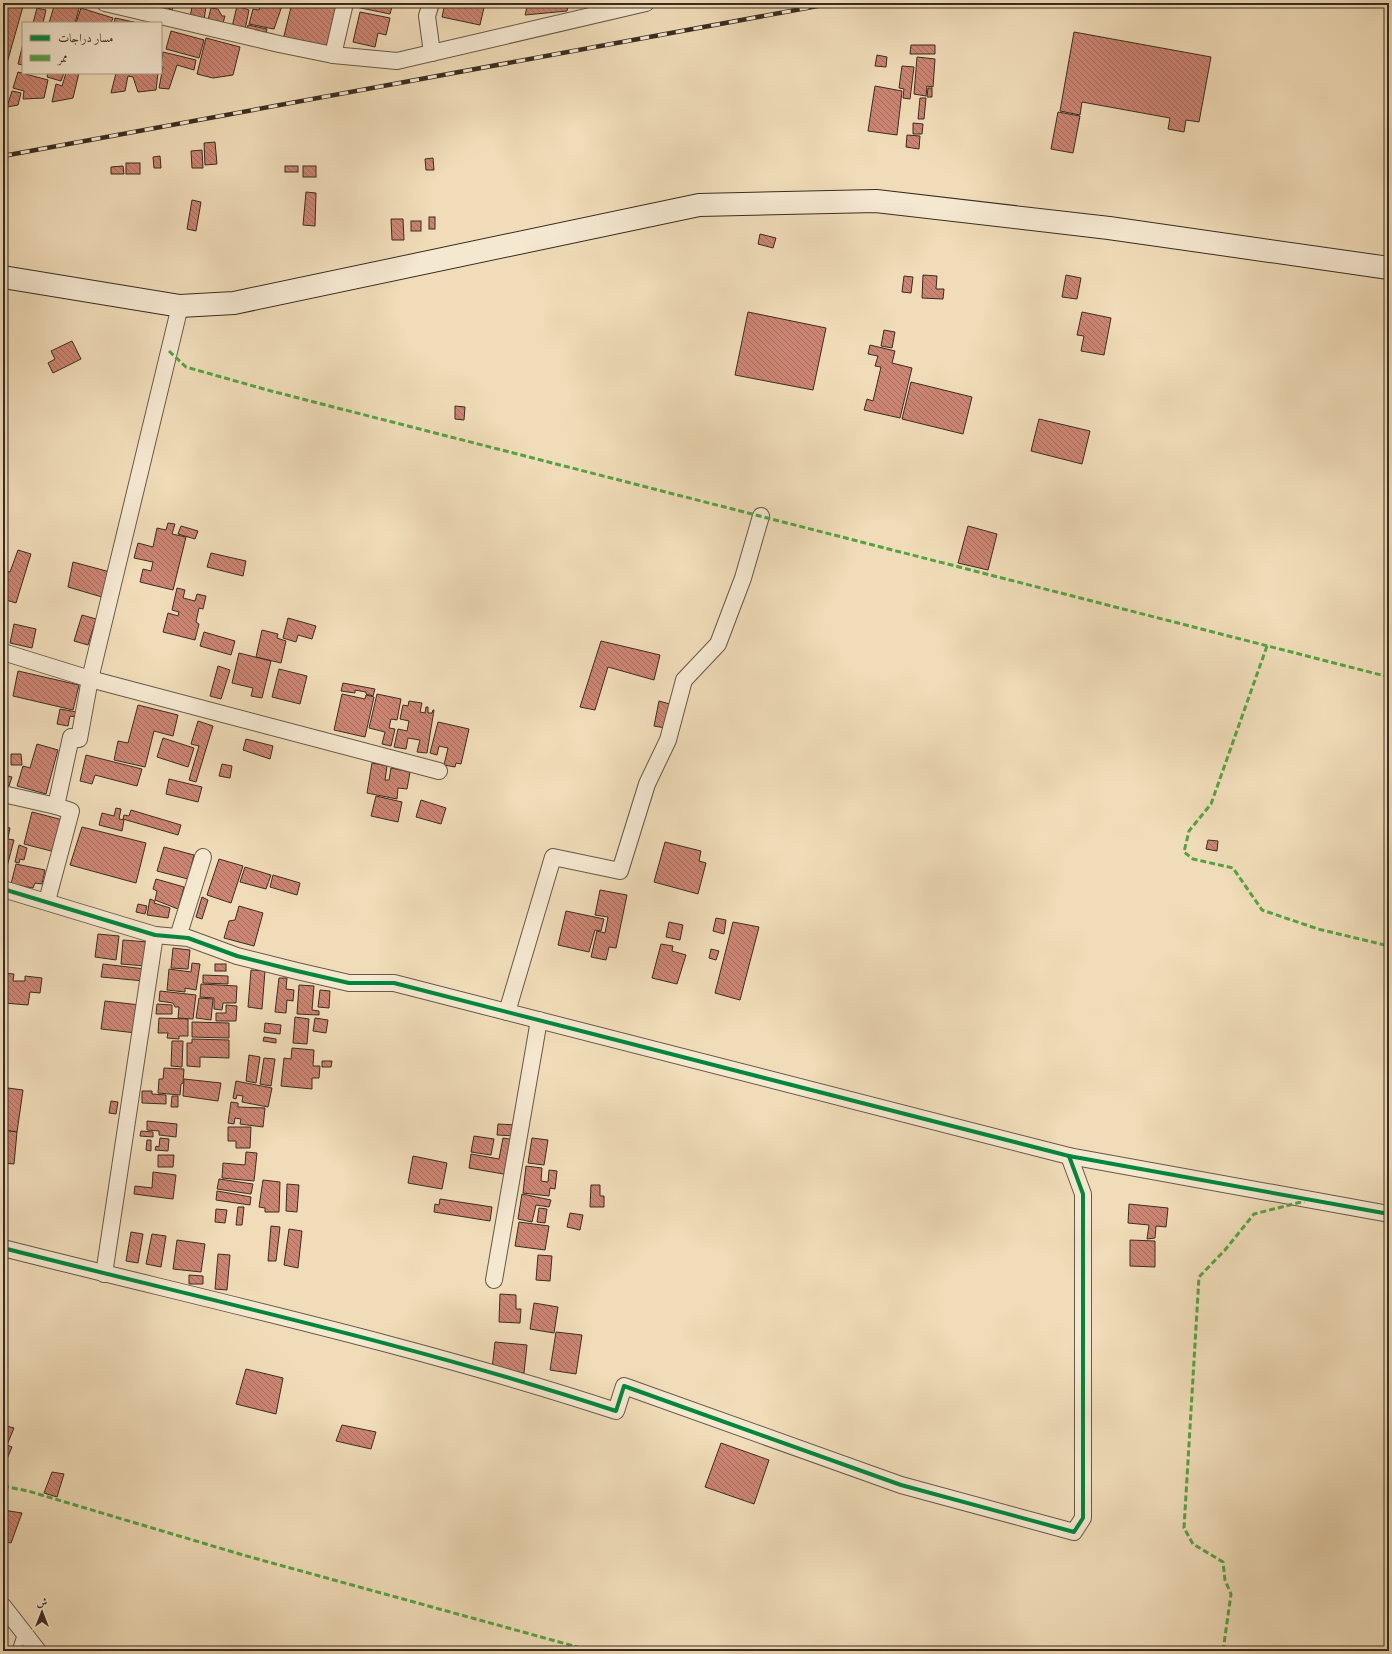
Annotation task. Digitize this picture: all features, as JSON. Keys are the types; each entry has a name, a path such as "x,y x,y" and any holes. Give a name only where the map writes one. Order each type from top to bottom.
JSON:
{"street":[{"path":"105,3 279,44 333,55 397,61 646,3"},
{"path":"333,55 345,3"},
{"path":"431,3 427,16 432,53"},
{"path":"3,277 180,306 234,303 699,205 876,201 1109,228 1389,268"},
{"path":"56,806 70,737 79,739 90,679 180,306"},
{"path":"507,1012 553,857 620,872 647,784 668,740 684,680 718,644 743,578 761,516"},
{"path":"3,652 90,679 439,771"},
{"path":"3,794 56,806 71,811 47,901"},
{"path":"178,937 203,857"},
{"path":"3,889 155,934 188,938 237,956 349,983 394,983 1069,1156 1389,1214"},
{"path":"104,1274 155,934"},
{"path":"494,1280 539,1020"},
{"path":"3,1248 443,1359 533,1384 616,1411 624,1386 901,1485 1074,1532 1083,1518 1083,1194 1069,1156"},
{"path":"3,1606 38,1651"}],"lane":[{"path":"15,1651 23,1631"}],"building":[{"path":"3,3 24,3 3,77"},
{"path":"55,3 73,3 80,5 75,22 49,22"},
{"path":"167,3 175,3 172,10 166,7"},
{"path":"261,3 283,3 274,29 249,24 253,9 259,10"},
{"path":"292,3 338,4 326,51 283,40"},
{"path":"357,3 393,3 390,14 356,7"},
{"path":"445,3 485,3 480,25 442,17"},
{"path":"528,3 569,3 567,11 525,15"},
{"path":"202,5 206,6 204,20 190,18 192,6 202,8"},
{"path":"237,6 249,10 245,30 232,27"},
{"path":"37,8 46,10 43,22 33,22"},
{"path":"81,8 113,18 111,22 76,22"},
{"path":"211,8 218,9 222,16 225,16 223,23 207,24"},
{"path":"360,12 390,18 386,35 378,33 375,47 353,42"},
{"path":"115,18 134,22 114,22"},
{"path":"248,25 267,29 265,38 246,34"},
{"path":"171,31 204,40 199,58 166,49"},
{"path":"1074,32 1211,57 1199,122 1186,120 1184,132 1168,129 1170,118 1082,102 1080,115 1060,111"},
{"path":"206,38 240,47 233,75 213,78 197,74"},
{"path":"911,45 935,45 935,54 910,54"},
{"path":"22,48 22,65 18,64"},
{"path":"163,52 196,60 194,70 177,65 169,89 159,88 163,67"},
{"path":"877,55 887,57 886,67 875,66"},
{"path":"917,57 935,59 933,87 927,86 926,96 914,94"},
{"path":"902,66 914,67 910,99 903,98 904,89 899,88"},
{"path":"18,72 48,80 44,98 23,99 24,91 13,88"},
{"path":"48,74 64,74 61,81 47,77"},
{"path":"66,74 79,74 73,98 52,102 56,84 62,86"},
{"path":"116,74 158,74 156,90 138,92 133,77 128,76 125,91 111,93"},
{"path":"875,86 902,91 897,135 868,131"},
{"path":"3,87 7,89 4,96 5,103 3,103"},
{"path":"928,88 932,88 932,97 927,97"},
{"path":"12,91 21,93 18,105 7,107"},
{"path":"920,98 926,98 924,119 918,119"},
{"path":"1058,112 1080,116 1073,153 1051,149"},
{"path":"913,123 923,124 922,134 913,134"},
{"path":"907,135 920,136 919,149 906,147"},
{"path":"215,142 217,164 205,165 204,143"},
{"path":"202,150 203,168 192,168 191,151"},
{"path":"160,156 161,168 154,168 153,157"},
{"path":"433,158 434,170 426,170 425,159"},
{"path":"126,163 140,163 140,174 126,174"},
{"path":"123,166 124,174 111,174 111,167"},
{"path":"285,166 298,166 298,172 285,172"},
{"path":"303,166 316,166 316,177 303,177"},
{"path":"306,192 316,193 315,226 303,225"},
{"path":"192,200 201,202 196,231 187,229"},
{"path":"3,212 6,212 4,244 3,244"},
{"path":"429,217 435,217 435,229 429,229"},
{"path":"391,219 403,219 404,240 392,240"},
{"path":"411,221 421,221 421,231 411,231"},
{"path":"760,234 776,238 773,248 758,244"},
{"path":"923,275 937,276 936,289 944,289 943,299 922,298"},
{"path":"1066,275 1081,278 1077,299 1062,297"},
{"path":"904,276 913,277 911,293 902,292"},
{"path":"748,312 826,328 813,390 735,375"},
{"path":"1082,312 1111,318 1104,355 1081,351 1084,336 1077,335"},
{"path":"884,330 895,332 892,348 881,346"},
{"path":"72,341 81,359 53,373 48,363 55,359 51,351"},
{"path":"870,345 895,351 892,363 912,368 900,418 864,410 867,399 873,401 881,367 875,366 878,356 868,354"},
{"path":"911,382 972,397 963,434 902,419"},
{"path":"455,406 465,407 464,420 455,419"},
{"path":"1039,419 1090,431 1082,464 1031,451"},
{"path":"168,523 175,524 172,534 186,537 173,590 140,582 143,569 151,571 153,562 134,558 138,543 153,547 157,528 166,530"},
{"path":"181,526 198,531 195,539 178,534"},
{"path":"968,526 997,534 988,570 958,563"},
{"path":"18,550 31,554 16,603 3,599 8,580 3,578 3,575 5,571 10,572"},
{"path":"211,553 246,561 243,576 207,567"},
{"path":"73,562 110,572 102,597 68,587"},
{"path":"177,588 185,590 183,598 195,601 197,594 206,596 203,609 199,608 196,622 199,624 195,640 163,632 168,613 178,616 179,612 172,610"},
{"path":"82,615 96,619 88,645 74,641"},
{"path":"288,618 316,626 312,639 298,635 296,642 283,638"},
{"path":"14,624 36,629 32,648 10,643"},
{"path":"262,630 278,634 277,638 286,641 281,663 256,657"},
{"path":"204,632 235,641 231,655 200,646"},
{"path":"601,641 660,655 654,680 608,667 595,710 580,707"},
{"path":"239,653 271,661 262,698 251,696 253,688 232,683"},
{"path":"218,666 230,670 221,699 210,696"},
{"path":"279,669 307,676 300,704 272,697"},
{"path":"18,671 79,685 73,710 13,696"},
{"path":"343,683 375,689 373,696 366,694 366,692 355,690 355,693 341,691"},
{"path":"342,694 365,699 366,695 374,697 365,737 334,730"},
{"path":"377,694 401,699 397,720 391,719 389,728 395,729 391,746 382,744 385,732 369,728"},
{"path":"409,701 422,703 420,712 425,713 426,707 428,707 428,713 432,713 434,710 427,753 417,752 420,740 408,738 406,749 394,747 398,729 407,731 409,721 400,719 403,705 408,706"},
{"path":"659,701 677,706 671,729 654,726"},
{"path":"138,705 178,715 173,736 154,731 145,767 114,760 118,741 128,743"},
{"path":"60,709 77,712 76,717 70,716 68,726 57,724"},
{"path":"198,721 213,726 196,782 189,780 199,746 191,744"},
{"path":"438,722 469,729 461,764 456,763 455,767 444,765 448,748 439,746 437,755 430,753"},
{"path":"163,738 194,748 188,767 157,757"},
{"path":"246,739 273,746 270,759 243,750"},
{"path":"37,744 58,750 46,794 17,786 23,766 30,768"},
{"path":"11,754 21,754 22,765 11,765"},
{"path":"86,755 142,769 137,786 95,775 92,784 80,781"},
{"path":"372,763 387,766 385,780 389,780 391,768 410,772 407,789 398,788 397,799 367,793"},
{"path":"222,764 232,766 230,778 219,776"},
{"path":"3,775 12,777 9,786 3,785"},
{"path":"169,779 202,787 198,802 166,794"},
{"path":"376,796 402,802 398,822 371,816"},
{"path":"421,800 446,808 441,824 416,817"},
{"path":"116,808 121,809 119,819 124,820 122,831 99,825 102,813 114,816"},
{"path":"131,810 181,825 178,835 123,819 124,815 129,816"},
{"path":"32,812 63,820 55,852 24,844"},
{"path":"3,826 10,828 8,838 3,836"},
{"path":"82,827 146,843 136,883 70,865"},
{"path":"3,838 14,840 4,878 3,878"},
{"path":"1208,840 1218,841 1217,851 1206,849"},
{"path":"665,842 701,851 699,861 706,863 698,894 654,882"},
{"path":"19,845 27,848 24,860 20,859 19,863 15,862"},
{"path":"164,847 194,855 188,879 157,871"},
{"path":"219,859 243,866 231,903 207,895"},
{"path":"16,864 45,870 42,884 35,883 33,888 11,884"},
{"path":"245,867 271,875 266,889 240,882"},
{"path":"273,875 300,883 297,895 270,887"},
{"path":"156,879 184,887 178,909 155,900 157,891 153,889"},
{"path":"600,890 627,895 616,948 609,947 606,960 591,957 597,931 605,933 608,917 595,915"},
{"path":"202,897 208,900 202,919 196,917"},
{"path":"150,899 155,901 154,903 170,908 168,918 147,915"},
{"path":"138,904 147,906 145,914 136,912"},
{"path":"239,906 263,913 254,946 224,938 229,921 235,920"},
{"path":"566,911 604,919 601,931 595,930 589,952 558,945"},
{"path":"716,918 726,920 724,934 713,931"},
{"path":"669,922 683,925 680,940 666,937"},
{"path":"733,922 759,927 740,1000 715,993"},
{"path":"98,934 119,936 116,960 95,957"},
{"path":"123,940 148,942 146,966 121,964"},
{"path":"661,944 673,946 672,951 686,955 677,984 652,978"},
{"path":"173,948 190,950 188,969 171,968"},
{"path":"711,949 719,951 716,960 709,958"},
{"path":"192,963 200,964 196,990 185,988 185,992 167,990 169,969 191,972"},
{"path":"103,964 145,969 144,981 101,977"},
{"path":"215,964 226,964 226,971 215,971"},
{"path":"251,970 265,971 262,1009 248,1007"},
{"path":"3,973 14,974 13,981 25,981 25,976 42,978 40,993 30,992 28,1005 4,1003 5,990 3,990"},
{"path":"203,975 228,976 228,984 203,983"},
{"path":"279,978 287,978 286,989 294,990 293,1001 287,1000 286,1013 275,1012"},
{"path":"201,984 237,986 236,1003 223,1003 222,1010 214,1009 214,998 200,997"},
{"path":"299,985 314,986 312,1010 319,1011 319,1015 297,1014"},
{"path":"320,990 330,991 329,1008 318,1007"},
{"path":"160,991 196,995 193,1019 178,1018 179,1007 175,1007 173,1003 159,1001"},
{"path":"199,998 213,999 211,1020 196,1018"},
{"path":"105,1001 140,1005 136,1033 101,1029"},
{"path":"157,1004 172,1005 172,1014 156,1014"},
{"path":"226,1005 237,1006 236,1021 216,1021 216,1013 226,1013"},
{"path":"295,1017 309,1019 307,1044 293,1043"},
{"path":"159,1018 188,1019 188,1036 179,1036 179,1039 167,1038 168,1033 158,1033"},
{"path":"315,1018 328,1020 326,1033 313,1031"},
{"path":"192,1022 229,1023 229,1038 192,1037"},
{"path":"265,1023 281,1025 280,1034 264,1032"},
{"path":"264,1037 276,1039 276,1043 263,1041"},
{"path":"192,1039 229,1040 229,1058 200,1057 200,1067 187,1066 187,1043 192,1043"},
{"path":"172,1041 183,1041 182,1067 171,1066"},
{"path":"292,1048 314,1050 313,1066 320,1066 319,1078 312,1078 312,1089 281,1086 284,1058 291,1059"},
{"path":"249,1055 260,1057 256,1083 246,1081"},
{"path":"264,1058 275,1059 271,1086 260,1084"},
{"path":"322,1061 332,1061 331,1067 322,1067"},
{"path":"164,1068 184,1069 180,1095 158,1093 159,1079 163,1079"},
{"path":"184,1079 221,1083 218,1101 183,1096"},
{"path":"236,1081 272,1088 268,1107 242,1102 243,1096 237,1095 236,1099 233,1098"},
{"path":"8,1088 23,1090 17,1132 3,1130 3,1116"},
{"path":"142,1091 152,1091 152,1094 166,1095 166,1104 142,1103"},
{"path":"172,1096 178,1096 178,1107 171,1107"},
{"path":"111,1101 118,1102 116,1114 109,1113"},
{"path":"231,1102 238,1103 238,1107 265,1108 263,1127 240,1124 241,1119 235,1118 234,1124 228,1123"},
{"path":"147,1121 177,1124 176,1137 159,1135 159,1131 147,1130"},
{"path":"498,1124 517,1125 516,1136 497,1135"},
{"path":"228,1127 251,1127 250,1148 236,1148 236,1141 228,1141"},
{"path":"3,1130 17,1132 14,1164 3,1163"},
{"path":"141,1131 153,1132 153,1137 140,1136"},
{"path":"474,1136 494,1139 491,1155 471,1152"},
{"path":"160,1138 169,1139 168,1151 155,1150 156,1146 159,1147"},
{"path":"503,1138 515,1140 509,1175 469,1168 471,1154 499,1159"},
{"path":"532,1138 548,1140 544,1165 528,1163"},
{"path":"147,1140 151,1140 151,1151 146,1150"},
{"path":"246,1152 257,1153 254,1181 222,1178 223,1163 245,1165"},
{"path":"158,1155 174,1155 173,1167 158,1167"},
{"path":"413,1156 447,1163 442,1189 408,1183"},
{"path":"526,1166 542,1168 541,1181 548,1182 549,1170 557,1171 555,1189 550,1188 549,1196 523,1193"},
{"path":"153,1172 176,1175 173,1199 134,1194 135,1186 152,1188"},
{"path":"219,1179 253,1184 251,1194 217,1189"},
{"path":"263,1180 280,1182 279,1212 265,1212 265,1208 259,1207"},
{"path":"287,1184 299,1185 297,1212 286,1211"},
{"path":"591,1185 600,1185 600,1196 604,1196 604,1207 590,1207"},
{"path":"217,1191 251,1197 250,1205 216,1200"},
{"path":"522,1194 551,1200 549,1207 536,1205 532,1222 518,1219"},
{"path":"440,1199 492,1207 490,1221 434,1212 435,1204 439,1205"},
{"path":"1129,1204 1168,1208 1166,1227 1156,1226 1155,1238 1147,1239 1149,1225 1128,1223"},
{"path":"238,1207 244,1207 242,1225 236,1225"},
{"path":"539,1208 547,1209 545,1223 537,1222"},
{"path":"216,1209 227,1210 225,1223 215,1222"},
{"path":"570,1213 583,1215 580,1230 567,1227"},
{"path":"519,1222 549,1226 545,1250 515,1246"},
{"path":"271,1226 280,1227 276,1261 268,1261"},
{"path":"289,1229 302,1231 298,1268 284,1265"},
{"path":"131,1232 143,1234 138,1263 126,1261"},
{"path":"152,1234 166,1236 161,1267 146,1264"},
{"path":"177,1240 205,1244 201,1272 173,1269"},
{"path":"1130,1240 1155,1241 1155,1267 1130,1266"},
{"path":"218,1254 230,1255 227,1290 215,1289"},
{"path":"538,1255 552,1256 550,1281 536,1280"},
{"path":"189,1275 203,1276 203,1284 189,1284"},
{"path":"500,1294 516,1295 516,1309 521,1309 520,1323 499,1322"},
{"path":"534,1303 558,1307 554,1333 530,1329"},
{"path":"556,1332 582,1335 576,1374 550,1370"},
{"path":"495,1342 527,1345 524,1373 492,1369"},
{"path":"246,1369 283,1378 276,1414 236,1404"},
{"path":"3,1425 14,1428 7,1445 12,1447 4,1466"},
{"path":"342,1425 376,1432 371,1449 336,1441"},
{"path":"721,1443 769,1460 754,1504 705,1487"},
{"path":"52,1472 64,1474 57,1497 44,1493"},
{"path":"3,1510 22,1513 11,1543 3,1541"}],"railway":[{"path":"3,156 834,3"}],"marked path":[{"path":"169,351 186,367 271,391 1389,677"},
{"path":"1267,646 1211,804 1189,831 1184,852 1193,859 1233,868 1262,910 1318,929 1389,946"},
{"path":"1223,1651 1231,1594 1225,1580 1223,1562 1193,1544 1184,1528 1199,1277 1225,1250 1254,1214 1305,1201"},
{"path":"3,1486 28,1491 243,1555 592,1651"}],"cycle path":[{"path":"3,889 155,935 188,938 237,956 349,983 394,983 1069,1156 1389,1214"},
{"path":"3,1248 388,1344 540,1387 616,1411 624,1386 901,1485 1074,1532 1083,1518 1083,1194 1069,1156"}]}
